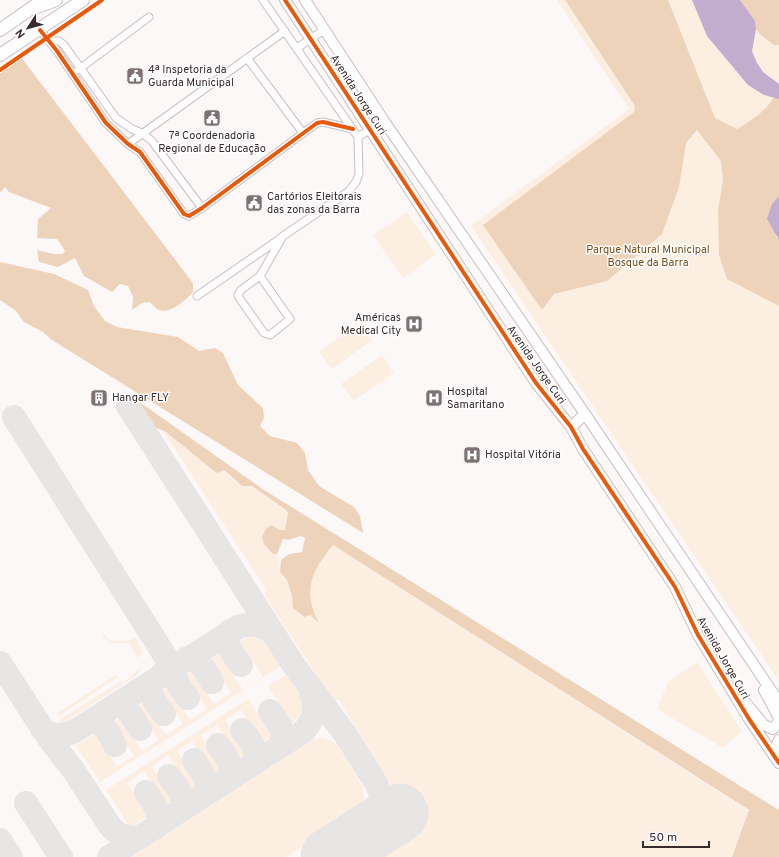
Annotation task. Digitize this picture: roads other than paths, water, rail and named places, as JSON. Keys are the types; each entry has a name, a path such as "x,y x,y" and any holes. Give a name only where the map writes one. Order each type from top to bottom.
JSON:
{"highway":[{"path":"0,30 43,0"},
{"path":"28,10 56,0"},
{"path":"0,55 40,30 83,0"}],"street":[{"path":"198,296 348,192 356,182 359,174 358,137 264,0"},
{"name":"Avenida Jorge Curi","path":"285,0 536,383 571,427 583,449 675,587 698,635 749,720 779,763"},
{"name":"Avenida Jorge Curi","path":"305,0 384,121 585,414 779,702"},
{"path":"73,74 149,17"},
{"path":"40,30 73,74 106,123 128,144 140,152 184,214 189,216 317,123 323,122 353,129"},
{"path":"297,48 324,30"},
{"path":"128,144 285,31"},
{"path":"49,42 59,41 64,45 116,118 132,129 142,133 152,141 202,208"},
{"path":"247,58 303,133"},
{"path":"358,137 384,121"},
{"path":"260,276 290,319 270,335 264,332 238,295 241,290 260,276 283,236"},
{"path":"571,427 585,414"},
{"path":"744,649 779,718"},
{"path":"722,673 764,725 772,728 779,722"},
{"path":"779,740 776,747 779,755"}],"place":[{"name":"4ª Inspetoria da Guarda Municipal","path":"135,76"},
{"name":"7ª Coordenadoria Regional de Educação","path":"212,118"},
{"name":"Cartórios Eleitorais das zonas da Barra","path":"254,203"},
{"name":"Américas Medical City","path":"414,324"},
{"name":"Hangar FLY","path":"99,398"},
{"name":"Hospital Samaritano","path":"434,398"},
{"name":"Hospital Vitória","path":"472,455"}],"park label":[{"name":"Parque Natural Municipal Bosque da Barra","path":"648,256"}]}
